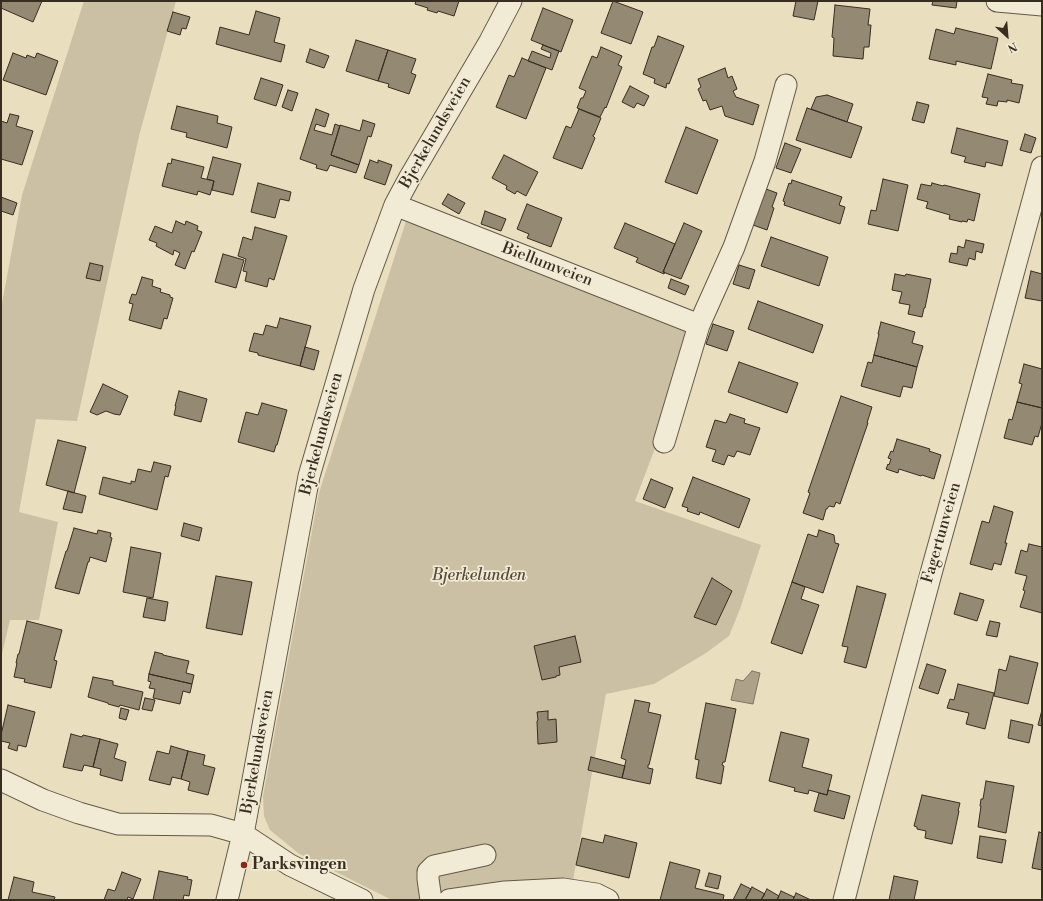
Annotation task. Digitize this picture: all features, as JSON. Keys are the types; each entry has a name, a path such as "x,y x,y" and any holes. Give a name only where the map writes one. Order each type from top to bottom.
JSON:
{"street":[{"name":"Bjerkelundsveien","path":"228,900 243,834 309,476 364,289 395,205 490,41 510,1"},
{"path":"997,1 1042,5"},
{"path":"664,442 700,325 734,247 764,161 786,85"},
{"name":"Fagertunveien","path":"844,900 933,566 1035,222 1042,167"},
{"name":"Biellumveien","path":"395,205 700,325"},
{"path":"1,780 43,800 79,813 118,824 211,825 243,834 290,865 362,900"},
{"path":"431,900 428,872 434,866 485,855"},
{"path":"448,900 505,892 563,889 596,894 608,900"}],"green space":[{"path":"84,1 176,1 139,136 77,421 36,419 19,512 58,522 39,620 10,620 1,658 1,309 22,195"},
{"name":"Bjerkelunden","path":"406,221 698,335 635,501 761,545 740,609 729,636 706,653 654,684 606,694 572,886 443,900 392,900 298,853 270,830 264,816 263,796 319,493"}],"shaded area":[{"path":"752,671 760,673 753,704 731,700 736,679 743,681"}],"building":[{"path":"1,1 42,1 33,22 1,8"},
{"path":"416,1 459,1 454,16 438,11 437,13 427,10 428,8 415,4"},
{"path":"613,1 643,12 631,44 601,33"},
{"path":"796,1 818,1 814,20 793,16"},
{"path":"933,1 957,1 956,8 932,5"},
{"path":"835,5 870,9 868,25 871,25 869,47 864,47 863,59 833,56 834,38 832,37"},
{"path":"543,8 573,20 561,52 531,40"},
{"path":"256,11 280,18 274,42 285,45 281,62 216,44 220,27 249,35"},
{"path":"173,12 190,17 186,29 182,28 180,35 167,31"},
{"path":"956,28 998,38 991,69 956,61 956,65 929,59 936,29 954,34"},
{"path":"658,36 684,46 666,88 654,83 655,79 643,74 652,47 654,47"},
{"path":"356,40 388,50 378,81 346,71"},
{"path":"543,45 559,51 552,70 528,61 532,51 550,58 551,53 541,49"},
{"path":"601,47 622,56 618,65 622,67 606,108 605,107 600,117 577,108 586,91 579,88 592,56 597,58"},
{"path":"310,49 329,56 324,68 306,62"},
{"path":"388,50 416,59 411,73 416,75 409,94 388,87 389,84 378,81"},
{"path":"13,53 26,58 27,55 35,58 37,53 58,61 46,95 3,80"},
{"path":"522,58 546,68 526,119 496,107 509,75 514,77"},
{"path":"725,68 728,78 732,76 737,89 733,91 736,97 759,105 753,125 725,116 722,106 710,110 706,100 703,101 698,89 701,87 698,79"},
{"path":"988,74 1012,80 1011,83 1023,85 1019,103 1007,100 1007,102 998,101 997,106 986,104 988,98 982,97"},
{"path":"261,78 283,85 276,106 254,99"},
{"path":"630,86 649,96 644,106 637,103 634,108 622,102"},
{"path":"288,90 298,93 292,111 282,107"},
{"path":"827,95 853,104 847,122 811,109 816,97"},
{"path":"917,102 929,105 924,123 912,120"},
{"path":"177,106 218,116 217,123 232,127 227,148 186,137 187,133 171,129"},
{"path":"807,108 862,127 851,158 796,140"},
{"path":"316,109 329,114 325,127 316,124 314,130 332,135 335,124 340,126 331,155 359,165 356,173 330,165 327,171 316,168 317,165 300,159"},
{"path":"579,109 601,118 593,135 595,138 582,169 553,158 566,126 571,128"},
{"path":"10,114 19,116 16,126 33,131 22,165 1,159 1,121 7,123"},
{"path":"363,120 375,124 371,137 368,136 359,165 331,155 340,125 360,131"},
{"path":"686,127 718,140 697,194 665,182"},
{"path":"957,128 1008,141 1002,166 986,162 985,167 964,162 966,157 951,153"},
{"path":"1025,134 1036,138 1031,153 1020,150"},
{"path":"785,143 801,149 791,173 776,168"},
{"path":"504,155 538,172 526,196 517,191 515,194 506,189 507,186 492,178"},
{"path":"213,157 241,164 233,195 212,190 214,181 207,179"},
{"path":"172,159 204,167 201,178 214,181 210,195 198,191 197,195 162,186 168,163 171,164"},
{"path":"370,160 378,163 378,160 392,165 385,185 364,178"},
{"path":"883,179 908,185 898,231 868,224 871,210 876,211"},
{"path":"792,180 842,197 839,205 845,207 840,224 784,205 785,202 783,201 789,183 791,184"},
{"path":"258,183 291,192 289,201 280,199 275,218 251,212"},
{"path":"932,183 980,194 974,221 968,219 967,222 962,222 949,219 950,215 926,208 928,202 917,199 921,184 931,186"},
{"path":"766,189 777,193 767,230 753,225"},
{"path":"448,194 465,203 459,214 442,204"},
{"path":"1,197 17,203 13,215 1,211"},
{"path":"527,204 562,218 551,247 527,238 529,234 517,229"},
{"path":"485,211 506,219 501,231 481,224"},
{"path":"176,221 185,225 186,221 198,226 197,230 202,232 185,269 175,265 180,253 174,250 173,255 156,246 157,243 149,240 155,226 172,233"},
{"path":"625,223 675,244 663,272 665,272 664,274 636,262 638,258 614,248"},
{"path":"684,223 702,231 681,279 663,272"},
{"path":"255,227 287,236 274,280 269,278 267,287 245,281 247,272 243,271 246,259 238,256 243,237 252,240"},
{"path":"771,237 828,257 819,286 761,266"},
{"path":"966,240 984,244 982,253 976,251 975,260 969,258 967,266 949,262 951,253 957,254 958,246 964,248"},
{"path":"223,254 244,260 236,288 215,282"},
{"path":"90,263 103,266 100,281 86,278"},
{"path":"739,265 755,270 749,289 733,284"},
{"path":"1031,271 1042,274 1042,301 1025,298"},
{"path":"895,274 905,276 906,274 931,279 922,317 908,314 910,305 899,303 902,292 892,290"},
{"path":"142,277 153,280 152,286 161,289 160,292 170,295 170,297 173,298 167,319 164,318 161,329 129,320 133,304 129,303 132,294 136,295"},
{"path":"671,279 689,286 685,295 668,288"},
{"path":"758,301 823,325 813,353 748,329"},
{"path":"280,318 311,326 300,366 258,355 258,353 249,351 254,333 263,335 266,325 277,328"},
{"path":"881,322 915,332 912,343 923,346 917,367 874,355"},
{"path":"713,324 734,331 727,351 706,344"},
{"path":"305,347 319,351 314,370 300,366"},
{"path":"874,355 917,367 912,388 903,386 900,397 861,386 868,362 872,363"},
{"path":"739,362 798,383 787,413 728,392"},
{"path":"1024,364 1042,369 1042,408 1017,402 1022,384 1019,383"},
{"path":"103,384 128,396 120,415 106,411 97,415 90,412"},
{"path":"179,391 207,399 201,422 174,415"},
{"path":"841,396 872,407 868,423 840,504 836,502 834,507 829,506 826,509 823,520 803,513 810,493 808,492"},
{"path":"1017,402 1042,408 1042,423 1038,437 1035,436 1032,445 1004,438 1009,419 1012,420"},
{"path":"262,403 287,410 274,452 238,442 246,412 258,415"},
{"path":"730,414 745,419 744,423 760,428 750,455 737,451 734,457 728,455 724,465 712,461 716,450 706,447 715,420 726,423"},
{"path":"897,439 930,449 929,451 941,455 934,479 899,469 898,473 886,469 891,459 888,458 891,451 893,452"},
{"path":"58,440 86,447 74,493 46,485"},
{"path":"154,462 171,466 168,477 165,476 157,510 99,494 103,477 131,484 131,481 135,482 138,469 151,472"},
{"path":"693,477 750,499 739,528 700,512 699,515 687,511 688,508 682,506"},
{"path":"651,479 673,488 665,508 643,499"},
{"path":"68,491 86,496 82,513 63,509"},
{"path":"994,506 1013,512 1001,565 994,563 992,570 970,564 982,521 989,523"},
{"path":"184,523 202,528 199,541 181,536"},
{"path":"74,528 97,534 98,530 111,533 110,537 112,538 106,562 90,557 79,594 55,588"},
{"path":"819,530 834,535 835,543 839,544 823,593 792,582 808,534 817,537"},
{"path":"1029,544 1042,547 1042,613 1020,607 1025,591 1023,590 1027,576 1015,573 1021,550 1027,552"},
{"path":"131,547 161,553 153,598 123,592"},
{"path":"216,576 252,582 242,635 206,628"},
{"path":"712,578 732,591 716,625 694,617"},
{"path":"792,582 805,587 801,599 819,605 802,654 771,643"},
{"path":"857,586 886,594 866,668 844,662 848,647 842,646"},
{"path":"960,593 984,600 977,621 954,614"},
{"path":"147,598 168,602 165,621 143,617"},
{"path":"27,621 62,630 54,660 57,661 51,688 24,682 25,679 14,677 18,654"},
{"path":"990,621 1000,623 997,637 986,635"},
{"path":"575,636 581,662 559,667 560,675 542,680 534,646"},
{"path":"155,652 189,661 186,673 194,675 192,684 149,674"},
{"path":"1010,656 1038,663 1028,704 994,696 999,669 1006,671"},
{"path":"927,664 946,670 938,694 919,688"},
{"path":"149,674 192,684 190,693 183,691 180,704 153,698 155,689 149,688 151,682 148,681"},
{"path":"93,677 113,681 113,685 143,692 139,710 120,705 119,707 88,697"},
{"path":"958,684 994,693 985,729 966,724 969,713 947,708 950,699 954,700"},
{"path":"145,698 155,700 152,711 142,709"},
{"path":"635,700 650,703 648,712 661,715 648,765 648,768 653,769 650,784 622,778 626,760 621,758"},
{"path":"706,703 736,709 725,762 723,762 722,765 724,766 721,784 696,778 699,760 695,759"},
{"path":"8,705 35,712 26,747 18,745 17,751 8,748 10,743 1,741"},
{"path":"121,708 129,710 126,720 119,718"},
{"path":"1042,710 1042,726 1038,725"},
{"path":"548,711 548,720 556,719 557,742 538,744 537,712"},
{"path":"1011,720 1033,725 1029,743 1008,738"},
{"path":"781,732 809,739 802,767 832,775 827,795 809,790 808,794 794,791 795,788 769,781"},
{"path":"71,734 100,739 93,767 84,765 82,771 63,767"},
{"path":"100,739 118,744 114,758 126,762 122,781 100,775 101,769 93,767"},
{"path":"171,746 188,751 181,779 172,777 170,785 149,780 157,751 169,754"},
{"path":"188,751 205,755 203,765 215,768 208,795 188,790 190,782 181,779"},
{"path":"591,757 625,766 622,778 588,770"},
{"path":"986,781 1014,786 1006,833 978,827 981,799 983,799"},
{"path":"828,790 850,796 844,819 814,811 819,793 827,795"},
{"path":"922,795 960,803 952,844 925,838 926,831 917,829 917,827 914,826"},
{"path":"1039,832 1042,833 1042,870 1032,868"},
{"path":"605,835 637,843 629,878 576,865 582,838 603,843"},
{"path":"980,836 1006,840 1002,863 977,858"},
{"path":"670,862 700,870 695,888 724,895 723,900 660,900"},
{"path":"159,871 188,877 187,879 192,880 189,896 184,895 183,900 153,900"},
{"path":"122,872 141,879 133,899 128,897 127,900 104,900 108,889 115,891"},
{"path":"709,873 721,876 718,889 705,886"},
{"path":"894,876 918,881 914,900 889,900"},
{"path":"14,877 34,882 32,892 55,897 54,900 8,900"},
{"path":"741,884 751,889 745,900 733,900"},
{"path":"752,887 765,894 761,900 745,900"},
{"path":"767,889 779,896 777,900 761,900"},
{"path":"781,891 794,897 793,900 777,900"},
{"path":"796,893 811,900 793,900"}],"place":[{"name":"Parksvingen","path":"244,865"}]}
